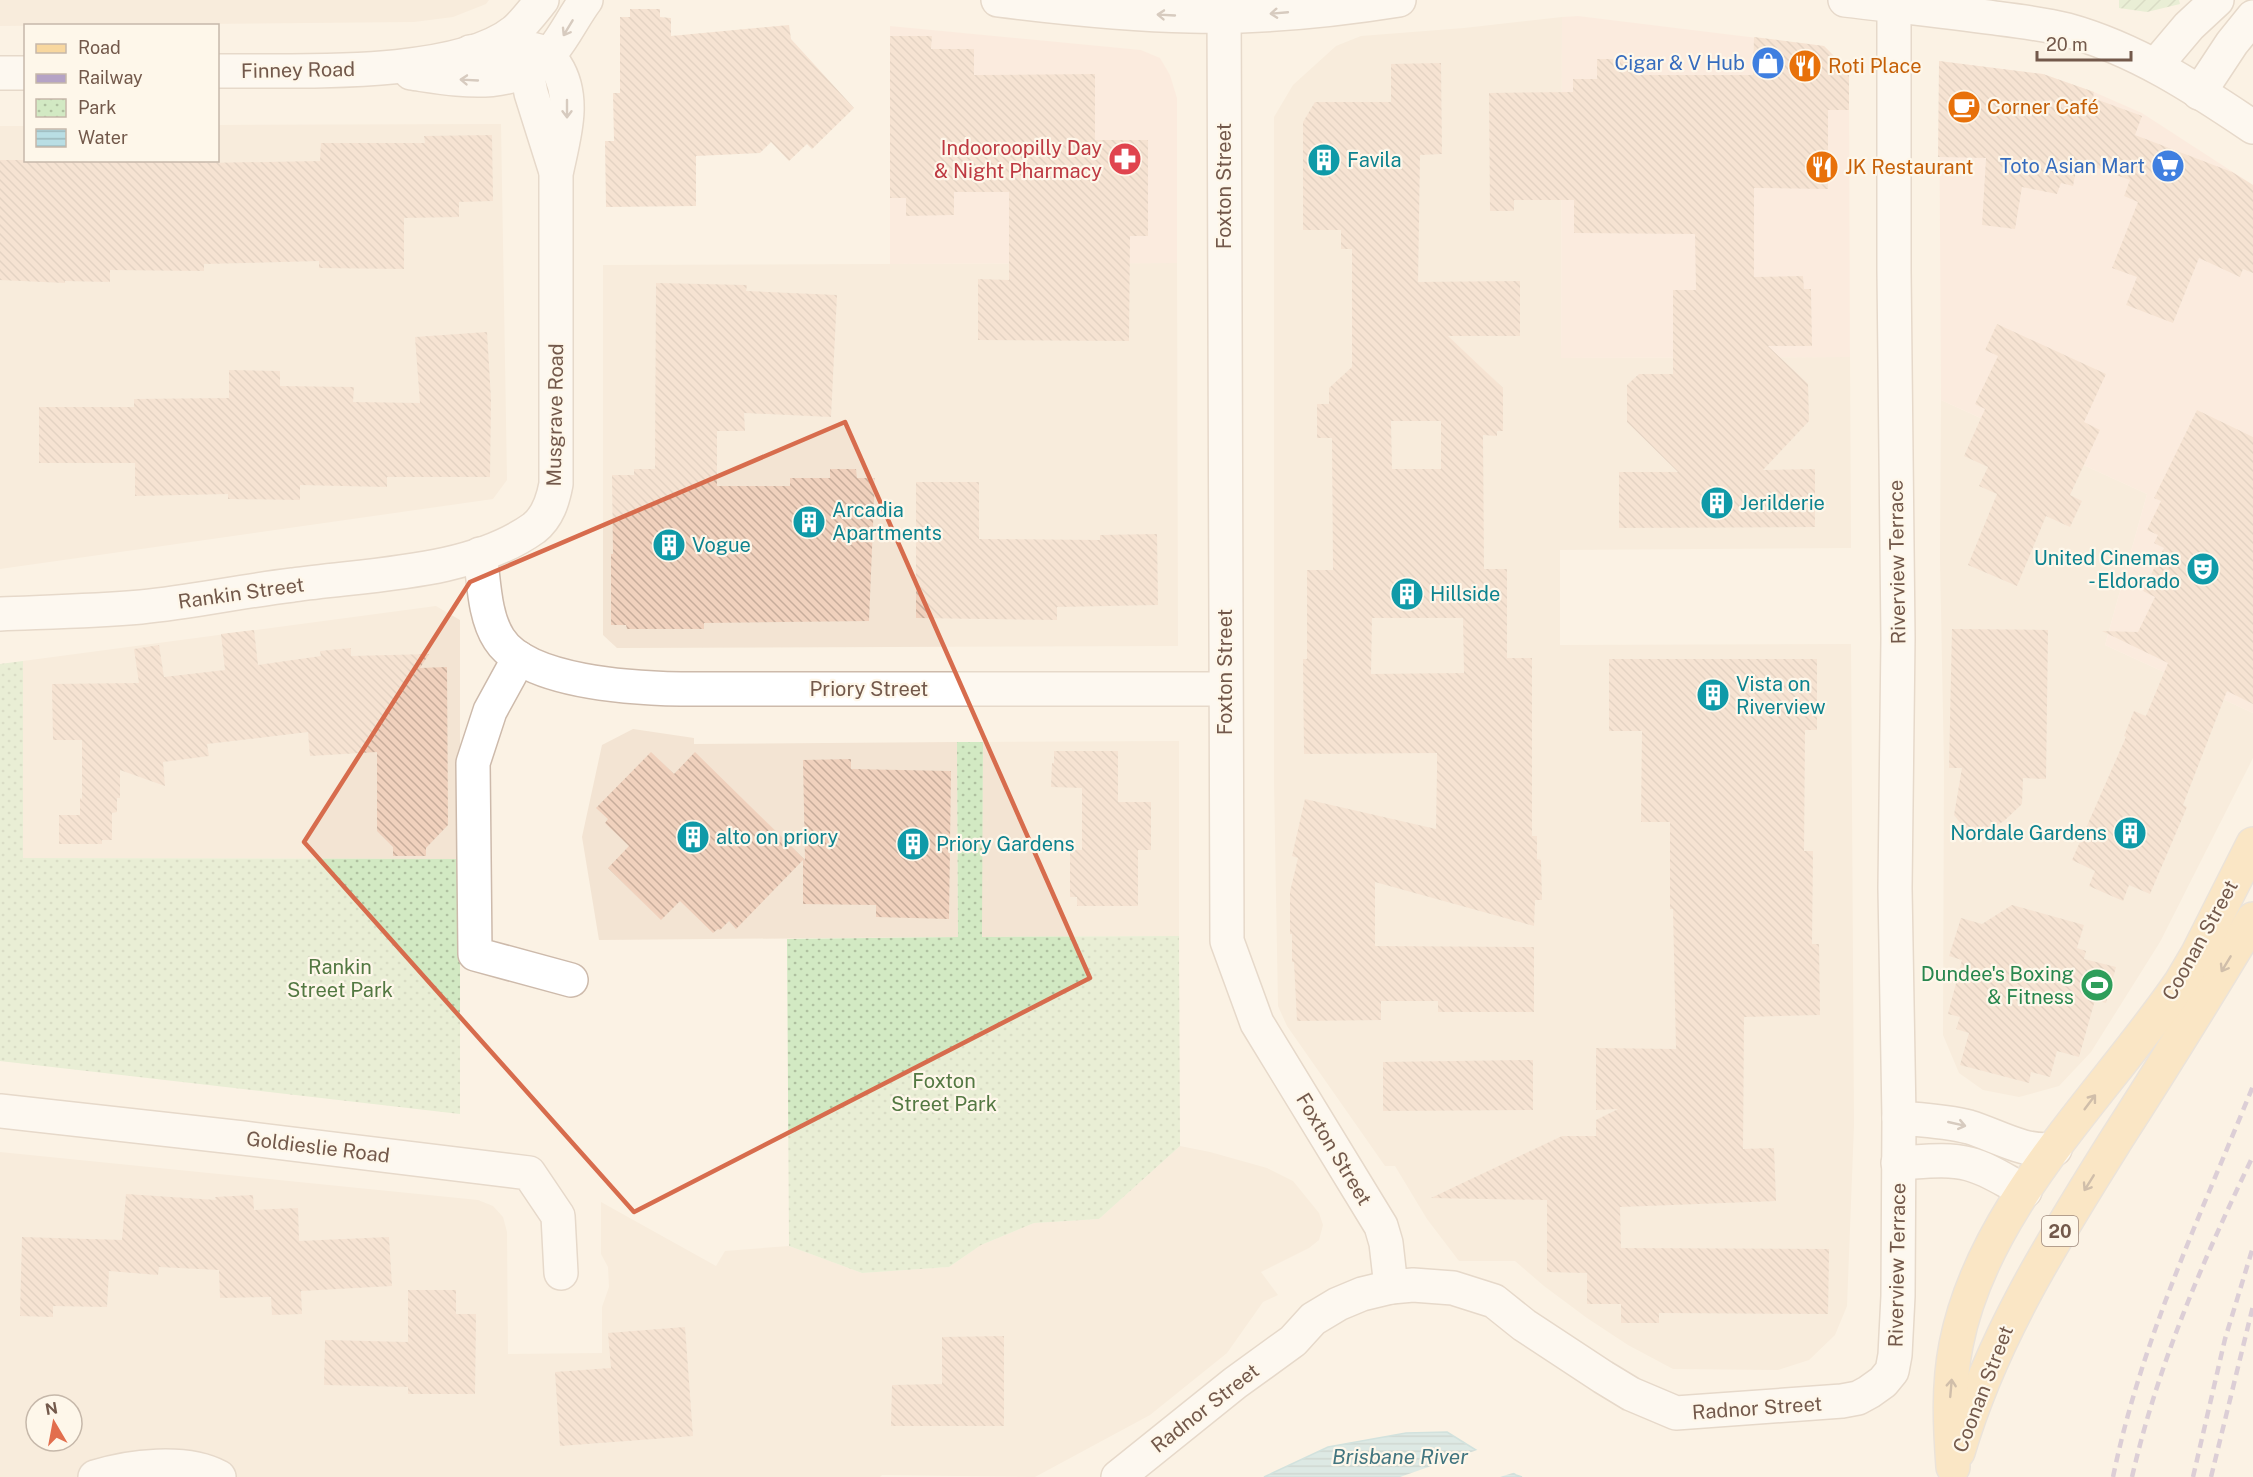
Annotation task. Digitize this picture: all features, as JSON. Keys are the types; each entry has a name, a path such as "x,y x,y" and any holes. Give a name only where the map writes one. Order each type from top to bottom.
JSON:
{"main road":[{"name":"Coonan Street","path":"1953,1472 1949,1408 1956,1345 1969,1298 1986,1256 2002,1225 2025,1191 2181,981 2197,955 2253,843"},
{"name":"Coonan Street","path":"1953,1472 1973,1407 2008,1324 2091,1179 2253,920"},
{"path":"2025,1191 2059,1175 2077,1162 2125,1098 2199,1009"}],"street":[{"path":"470,52 532,58 560,40 586,0"},
{"path":"998,0 1166,15 1224,8 1399,0"},
{"path":"1845,0 2040,24 2067,30 2156,65 2253,127"},
{"path":"2156,65 2189,26 2217,0"},
{"name":"Riverview Terrace","path":"1869,1392 1883,1382 1892,1371 1896,1355 1899,1118 1895,888 1898,638 1893,271 1894,5"},
{"path":"532,58 523,36 534,8"},
{"name":"Finney Road","path":"219,71 379,68 439,60 470,52 514,31 534,8"},
{"name":"Foxton Street","path":"1224,8 1227,941 1257,1023 1381,1226 1386,1243 1391,1287"},
{"path":"2199,93 2232,43 2253,17"},
{"name":"Finney Road","path":"379,68 476,81 500,79 532,58"},
{"name":"Musgrave Road","path":"480,554 536,526 553,500 556,484 556,174 566,124 567,93 563,79 532,58"},
{"path":"0,73 24,73"},
{"path":"480,554 493,627 500,640 519,658 490,711 474,763 475,954 571,980"},
{"name":"Rankin Street","path":"0,614 155,605 408,571 480,554"},
{"name":"Priory Street","path":"519,658 584,681 651,689 1225,689"},
{"name":"Goldieslie Road","path":"0,1111 529,1173 558,1216 561,1273"},
{"path":"1899,1118 1946,1122 1968,1127 2031,1149 2055,1149"},
{"name":"Riverview Terrace","path":"1898,1163 1945,1161 1967,1163 1984,1169 2025,1191"},
{"name":"Radnor Street","path":"1118,1477 1235,1383 1293,1341 1312,1319 1362,1294 1391,1287 1413,1285 1453,1288 1494,1301 1524,1325 1622,1388 1676,1413 1818,1404 1858,1398 1869,1392"},
{"name":"Radnor Street","path":"1293,1341 1321,1334 1355,1317 1393,1307 1420,1306 1455,1309 1491,1320 1524,1325"},
{"path":"95,1477 120,1469 179,1466 219,1477"}],"highlighted area":[{"path":"845,422 1090,978 634,1212 304,842 470,582"}],"shaded area":[{"path":"0,0 489,0 486,4 453,17 414,22 0,26"},
{"path":"1578,16 1824,46 1849,71 1850,357 1561,358 1562,17"},
{"path":"1562,17 1561,358 1850,357 1851,548 1560,550 1560,645 1851,644 1854,1125 1847,1306 1835,1335 1809,1360 1778,1370 1673,1369 1628,1345 1587,1318 1515,1261 1459,1261 1427,1219 1395,1166 1385,1166 1287,1026 1278,1006 1274,783 1274,117 1293,85 1336,46 1361,36"},
{"path":"890,26 1141,50 1160,58 1170,75 1177,98 1177,263 890,264"},
{"path":"1939,61 2043,74 2094,92 2142,113 2253,185 2253,713 2105,645 2147,494 1941,400"},
{"path":"501,124 507,480 493,499 0,569 0,126 24,126 24,162 219,162 219,125"},
{"path":"1177,263 1178,646 617,648 603,635 603,265"},
{"path":"1941,400 2147,494 2105,645 2253,713 2253,758 2160,942 2091,1052 2059,1086 2019,1097 1983,1090 1959,1073 1943,1035 1944,766 1940,559"},
{"path":"436,606 460,620 460,859 23,858 23,661"},
{"path":"633,729 694,738 694,744 957,742 958,937 599,940 582,837 602,745"},
{"path":"1179,741 1179,936 981,937 983,742"},
{"path":"1180,1146 1267,1168 1293,1181 1319,1213 1323,1225 1319,1240 1309,1248 1261,1272 1278,1295 1263,1302 1227,1353 1150,1415 1035,1477 882,1475 880,1477 0,1477 0,1152 478,1200 493,1206 503,1217 507,1232 508,1354 602,1353 602,1307 609,1287 608,1267 601,1254 601,1202 716,1266 725,1251 789,1246 862,1273 949,1267 981,1245 1034,1223 1099,1219"}],"green space":[{"path":"2119,0 2179,0 2180,4 2147,12 2119,8"},
{"name":"Rankin Street Park","path":"23,661 23,858 460,859 460,1114 0,1061 0,664"},
{"name":"Foxton Street Park","path":"957,742 983,742 982,937 1179,936 1180,1146 1099,1219 1034,1223 981,1245 949,1267 862,1273 789,1246 787,939 958,937"}],"water":[{"name":"Brisbane River","path":"1447,1432 1522,1477 1264,1477 1328,1447 1406,1433"}],"pier":[{"path":"1480,1449 1516,1472 1500,1477 1400,1477"}],"building":[{"path":"630,9 660,9 660,17 671,18 671,36 789,25 791,39 854,108 812,149 807,144 789,161 771,142 760,153 696,156 696,206 606,207 605,141 614,141 613,93 620,93 620,17 630,17"},
{"path":"890,36 932,36 931,49 974,49 974,75 1095,74 1095,140 1148,140 1148,236 1130,236 1129,341 978,340 978,279 1009,280 1009,192 954,192 954,215 906,216 906,198 890,198"},
{"path":"1754,37 1824,46 1849,71 1849,110 1828,110 1828,189 1754,188 1754,277 1803,276 1804,289 1811,289 1812,346 1768,346 1808,384 1809,421 1763,470 1815,469 1815,527 1619,528 1619,472 1678,472 1627,422 1627,385 1639,374 1673,374 1673,290 1696,290 1695,234 1574,233 1574,200 1514,200 1514,211 1490,211 1489,93 1573,92 1573,79 1597,79 1597,59 1644,59 1644,75 1753,75"},
{"path":"1939,61 2043,74 2094,92 2093,98 2142,116 2135,135 2232,172 2253,185 2253,273 2243,269 2240,277 2199,258 2173,323 2126,305 2137,277 2112,268 2138,202 2124,196 2130,180 2078,161 2073,186 2061,183 2057,194 2022,187 2015,229 1982,225 1986,158 1938,157"},
{"path":"1441,63 1442,154 1420,155 1418,282 1520,281 1520,336 1448,336 1503,388 1503,431 1497,431 1497,436 1483,435 1484,569 1507,569 1507,658 1532,658 1532,836 1537,836 1537,859 1541,860 1542,900 1535,900 1534,926 1375,882 1375,946 1534,947 1534,1012 1438,1012 1438,1001 1381,1001 1381,1020 1297,1021 1292,934 1290,934 1290,892 1298,858 1292,856 1305,799 1436,829 1437,753 1304,754 1303,659 1307,659 1307,570 1333,570 1332,438 1317,438 1317,404 1329,404 1329,388 1352,367 1352,249 1341,249 1341,230 1303,230 1303,122 1315,102 1391,102 1391,64","holes":["1391,421 1441,421 1441,469 1392,469","1372,618 1463,618 1464,673 1371,674"]},
{"path":"492,135 493,201 459,202 459,217 404,218 404,269 319,268 319,261 204,264 204,271 110,270 110,282 65,281 65,283 0,280 0,160 205,163 320,161 321,143 425,143 424,136"},
{"path":"656,283 747,285 746,291 837,295 831,417 744,413 745,431 717,431 717,486 790,486 790,478 830,478 830,469 856,469 857,478 875,478 869,621 704,623 704,629 627,629 626,625 611,625 612,475 634,475 634,469 655,469"},
{"path":"1997,324 2106,374 2084,422 2100,430 2070,495 2082,501 2070,527 2046,516 2017,586 1968,565 1997,494 1979,486 1988,467 1964,456 1985,409 1975,404 1998,356 1985,350"},
{"path":"487,332 491,399 490,477 387,477 387,487 300,485 300,500 228,499 228,494 135,496 135,463 39,463 39,407 134,407 134,399 229,398 229,370 280,371 280,386 354,387 353,402 420,403 415,337"},
{"path":"2197,410 2253,437 2253,704 2227,691 2183,805 2187,807 2150,894 2129,885 2123,901 2089,886 2095,871 2072,860 2126,737 2124,736 2134,711 2146,716 2168,663 2102,631 2138,632 2155,597 2143,591 2164,548 2154,543 2158,535 2147,530 2161,501 2154,498"},
{"path":"916,482 979,482 979,539 1100,540 1100,535 1157,534 1158,605 1057,607 1057,620 916,618"},
{"path":"1952,629 2048,630 2046,779 2023,778 2022,804 2004,821 1981,835 1968,833 1954,815 1962,768 1949,768"},
{"path":"254,630 258,665 321,656 320,651 351,648 351,656 429,654 420,668 447,667 448,825 426,848 426,856 393,856 393,847 377,831 377,752 310,756 308,732 207,744 209,756 163,762 165,786 120,770 120,798 117,798 117,812 112,813 112,840 102,840 102,844 59,844 59,815 80,815 82,740 53,740 52,684 139,683 134,649 159,645 164,677 225,670 221,634"},
{"path":"1609,659 1817,659 1817,730 1805,730 1804,851 1813,851 1812,944 1819,944 1820,1015 1744,1017 1743,1149 1774,1148 1776,1201 1620,1207 1621,1248 1829,1249 1828,1314 1659,1313 1659,1323 1621,1323 1621,1304 1587,1304 1587,1273 1547,1272 1547,1200 1431,1198 1562,1136 1596,1136 1596,1120 1618,1109 1596,1110 1596,1048 1676,1049 1673,909 1670,909 1670,822 1641,822 1642,731 1609,731"},
{"path":"1054,751 1118,751 1118,802 1151,802 1151,850 1138,850 1138,906 1077,906 1077,897 1070,897 1070,850 1082,850 1082,788 1051,787"},
{"path":"651,752 674,774 695,752 805,860 803,760 851,759 851,769 951,771 949,919 876,917 876,905 803,904 803,860 736,929 729,921 713,933 680,901 661,920 608,868 629,846 605,823 608,819 596,808"},
{"path":"2012,905 2084,925 2077,948 2086,951 2084,959 2116,967 2106,1003 2095,1000 2079,1057 2057,1051 2050,1077 2031,1072 2029,1083 1960,1065 1969,1033 1956,1029 1960,1017 1948,1014 1962,960 1949,956 1961,918 1982,924"},
{"path":"1533,1060 1533,1110 1383,1111 1383,1062"},
{"path":"126,1194 216,1200 215,1197 253,1195 254,1210 298,1208 299,1241 389,1237 392,1286 301,1291 302,1314 272,1315 271,1297 220,1298 219,1270 159,1267 158,1275 109,1271 107,1307 53,1306 53,1317 20,1316 22,1237 122,1240"},
{"path":"408,1290 456,1290 456,1314 476,1314 475,1394 408,1394 408,1387 324,1385 325,1340 408,1342"},
{"path":"685,1327 693,1436 560,1446 555,1372 611,1368 608,1333"},
{"path":"1004,1336 1004,1426 891,1426 892,1385 942,1384 942,1337"}],"railway":[{"path":"2113,1477 2139,1377 2156,1327 2193,1230 2253,1086"},
{"path":"2132,1477 2155,1394 2184,1313 2253,1156"},
{"path":"2193,1477 2225,1339 2253,1247"},
{"path":"2211,1477 2253,1306"}],"place":[{"name":"Cigar & V Hub","path":"1768,63"},
{"name":"Roti Place","path":"1805,66"},
{"name":"Corner Café","path":"1964,107"},
{"name":"Indooroopilly Day & Night Pharmacy","path":"1125,159"},
{"name":"Favila","path":"1324,160"},
{"name":"Toto Asian Mart","path":"2168,166"},
{"name":"JK Restaurant","path":"1822,167"},
{"name":"Jerilderie","path":"1717,503"},
{"name":"Arcadia Apartments","path":"809,522"},
{"name":"Vogue","path":"669,545"},
{"name":"United Cinemas - Eldorado","path":"2203,569"},
{"name":"Hillside","path":"1407,594"},
{"name":"Vista on Riverview","path":"1713,695"},
{"name":"Nordale Gardens","path":"2130,833"},
{"name":"alto on priory","path":"693,837"},
{"name":"Priory Gardens","path":"913,844"},
{"name":"Dundee's Boxing & Fitness","path":"2097,985"}]}
